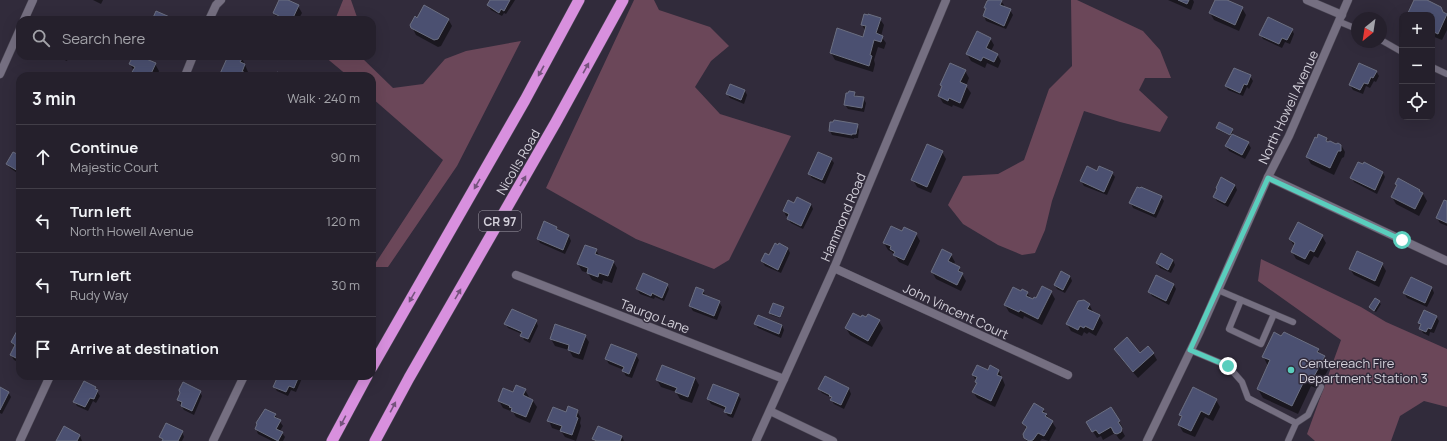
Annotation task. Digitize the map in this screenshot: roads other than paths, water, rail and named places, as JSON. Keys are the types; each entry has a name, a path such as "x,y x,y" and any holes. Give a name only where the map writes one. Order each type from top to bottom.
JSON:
{"highway":[{"name":"Nicolls Road","path":"376,360 501,142 580,0"},
{"name":"Nicolls Road","path":"375,441 409,378 556,122 623,0"},
{"path":"332,441 365,380"}],"street":[{"path":"26,16 33,0"},
{"path":"211,16 216,5 221,0"},
{"name":"Hammond Road","path":"756,441 834,268 946,0"},
{"path":"1307,0 1341,18"},
{"name":"North Howell Avenue","path":"1147,441 1218,290 1268,178 1289,136 1348,0"},
{"path":"0,74 16,38"},
{"path":"187,72 192,60"},
{"path":"1268,178 1447,261"},
{"name":"John Vincent Court","path":"834,268 1068,375"},
{"name":"Taurgo Lane","path":"516,275 784,379"},
{"path":"20,441 48,380"},
{"path":"214,441 242,380"},
{"path":"770,411 833,441"}],"lane":[{"path":"1341,18 1351,25"},
{"path":"1387,43 1399,50"},
{"path":"1435,68 1447,74"},
{"path":"1218,290 1293,322"},
{"path":"1241,300 1229,329 1261,344 1274,314"},
{"path":"1190,350 1228,366 1242,382 1248,398 1296,423"},
{"path":"1288,441 1296,423 1308,415 1321,387"}],"place":[{"name":"Centereach Fire Department Station 3","path":"1291,370"}]}
